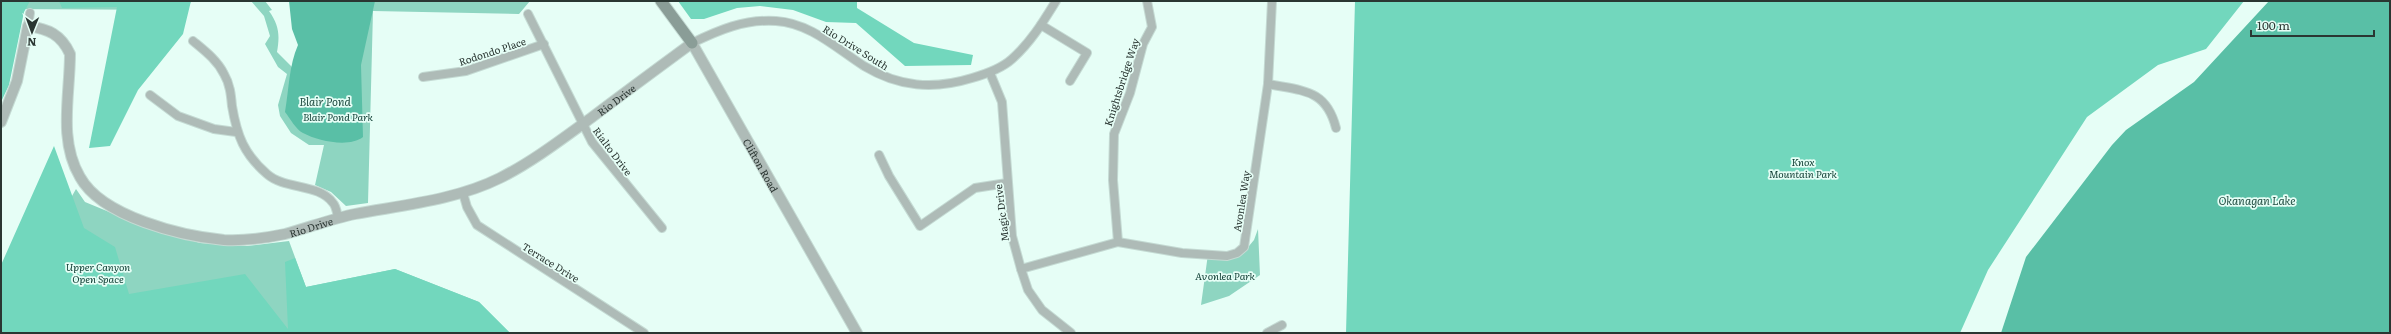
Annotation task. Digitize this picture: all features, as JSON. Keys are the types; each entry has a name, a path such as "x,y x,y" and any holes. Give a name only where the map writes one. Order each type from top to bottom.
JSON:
{"main road":[{"name":"Clifton Road","path":"661,1 692,43"}],"street":[{"name":"Rio Drive South","path":"692,43 726,27 749,22 776,21 800,26 819,35 865,66 890,79 910,85 935,86 954,84 990,73 1011,60 1032,40 1056,1"},
{"name":"Knightsbridge Way","path":"1118,242 1113,180 1114,134 1130,93 1143,44 1152,27 1148,1"},
{"name":"Avonlea Way","path":"1021,270 1118,242 1182,253 1227,256 1237,253 1244,247 1268,84 1272,1"},
{"path":"1,122 17,81 30,13"},
{"name":"Rialto Drive","path":"528,14 544,44 582,125 592,142 662,228"},
{"path":"1041,25 1087,53 1070,81"},
{"name":"Rio Drive","path":"28,26 46,29 58,36 65,43 70,54 66,127 70,152 81,179 112,207 131,216 168,229 226,240 284,234 338,217 463,193 499,179 520,167 582,125 692,43"},
{"path":"193,41 212,56 225,74 230,88 236,132 247,154 268,176 290,185 322,193 333,203 338,217"},
{"name":"Clifton Road","path":"692,43 857,333"},
{"name":"Rodondo Place","path":"423,78 466,71 544,44"},
{"name":"Magic Drive","path":"990,73 1002,102 1012,236 1021,270 1028,290 1042,310 1071,333"},
{"path":"1268,84 1304,91 1323,100 1333,117 1336,128"},
{"path":"150,95 178,116 214,129 236,132"},
{"path":"879,155 889,176 920,226 974,188 1007,183"},
{"name":"Terrace Drive","path":"463,193 467,207 477,225 644,333"},
{"path":"1267,333 1282,325"}],"green space":[{"path":"1,1 191,1 187,10 1,9"},
{"path":"1,1 30,1 24,12 9,85 1,102"},
{"path":"59,1 191,1 183,34 138,90 110,146 89,148 117,7 62,8"},
{"name":"Blair Pond Park","path":"251,1 265,1 272,10 269,11 278,30 277,52 294,69 368,1 530,1 519,14 373,11 368,203 346,206 331,192 315,185 324,145 309,145 291,133 280,116 278,105 287,74 278,67 265,44 270,36 264,16"},
{"path":"678,1 857,1 857,8 914,43 973,55 971,65 905,66 856,23 826,22 793,10 760,6 737,8 704,19 691,19"},
{"name":"Knox Mountain Park","path":"1355,1 2244,1 2206,49 2158,65 2087,117 1988,270 1960,333 1346,333"},
{"name":"Upper Canyon Open Space","path":"54,146 84,228 115,247 129,294 245,274 288,329 285,262 295,258 306,287 395,269 479,302 510,333 1,333 1,265"},
{"name":"Upper Canyon Open Space","path":"76,189 85,202 136,223 200,243 247,246 289,241 306,287 395,269 479,302 510,333 1,333 1,321"},
{"name":"Avonlea Park","path":"1258,229 1260,275 1229,296 1201,305 1208,254 1244,252 1254,240"}],"water":[{"name":"Blair Pond","path":"289,1 375,1 361,65 363,137 350,142 342,143 317,139 303,133 298,129 285,112 291,69 298,45 292,29"},
{"name":"Okanagan Lake","path":"2269,1 2390,1 2390,333 2001,333 2026,257 2112,145 2126,130 2194,82"}]}
